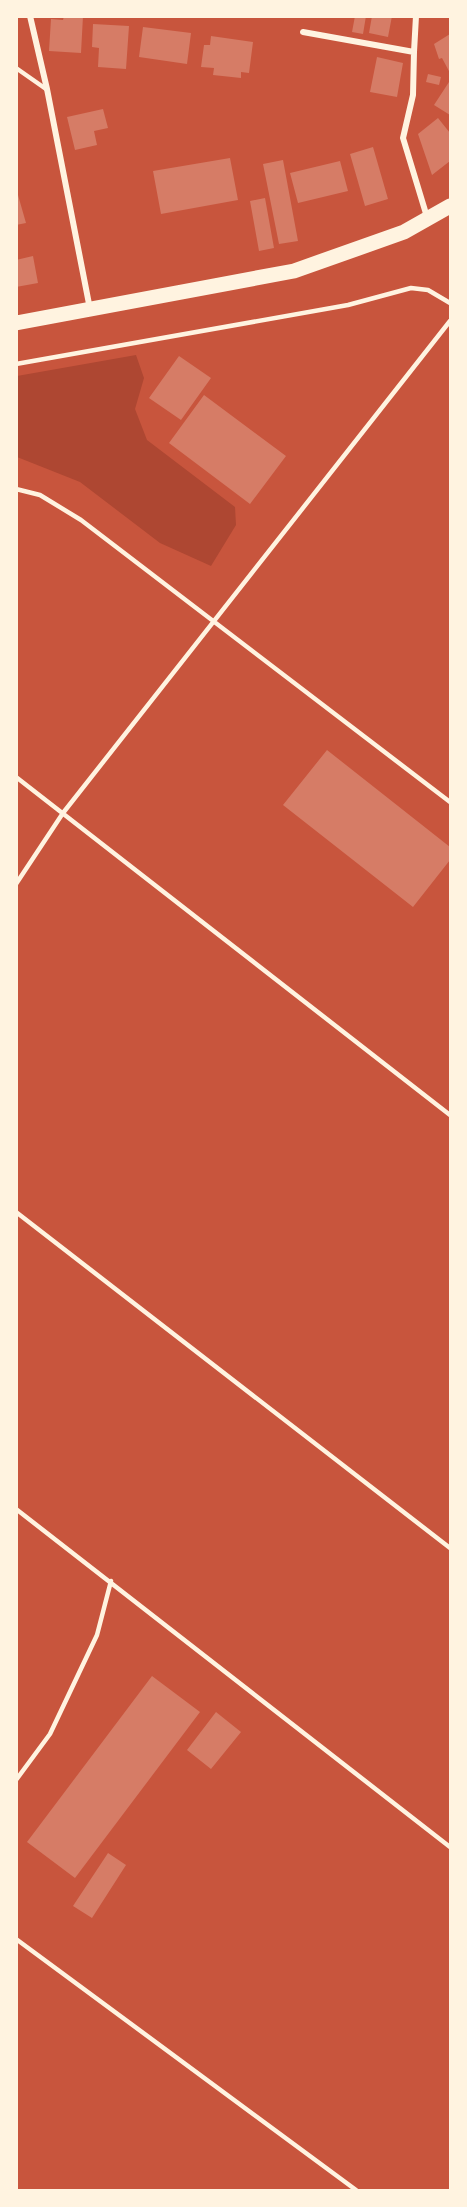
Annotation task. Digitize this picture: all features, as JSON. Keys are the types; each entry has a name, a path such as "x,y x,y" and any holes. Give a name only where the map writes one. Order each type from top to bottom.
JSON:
{"main road":[{"path":"16,323 294,271 404,232 450,206"}],"street":[{"path":"30,16 47,89 90,309"},
{"path":"416,16 413,94 403,138 428,219"},
{"path":"303,32 414,52"}],"lane":[{"path":"16,68 47,89"},
{"path":"16,364 348,305 411,288 428,290 450,303"},
{"path":"16,884 63,813 450,321"},
{"path":"16,489 40,495 81,520 450,802"},
{"path":"16,777 450,1114"},
{"path":"16,1212 450,1548"},
{"path":"16,1509 450,1846"},
{"path":"16,1780 50,1734 97,1635 111,1581"},
{"path":"16,1939 356,2190"}],"shaded area":[{"path":"136,355 144,378 135,409 147,440 235,507 236,525 211,566 160,543 80,482 17,457 17,376"}],"building":[{"path":"64,16 83,16 81,53 49,51 51,19 63,20"},
{"path":"355,16 366,16 363,34 352,32"},
{"path":"372,16 392,16 388,37 369,33"},
{"path":"93,24 129,26 126,69 98,67 99,48 92,47"},
{"path":"143,27 191,33 187,64 139,57"},
{"path":"450,34 450,73 442,58 439,59 434,44"},
{"path":"211,36 253,42 249,73 241,72 241,78 213,75 214,68 201,67 204,45 210,45"},
{"path":"377,57 403,63 397,97 370,92"},
{"path":"428,74 441,77 439,85 426,82"},
{"path":"450,83 450,115 434,105"},
{"path":"103,109 108,128 94,131 97,145 75,150 67,117"},
{"path":"438,118 450,133 450,161 432,175 418,134"},
{"path":"373,147 388,199 365,206 350,154"},
{"path":"230,158 238,200 161,214 153,171"},
{"path":"283,160 298,241 279,244 263,164"},
{"path":"340,161 348,191 298,203 290,173"},
{"path":"16,188 26,223 16,225"},
{"path":"265,198 274,248 259,251 250,201"},
{"path":"33,256 38,283 16,287 16,260"},
{"path":"179,356 211,378 181,420 149,398"},
{"path":"204,395 286,456 250,504 169,443"},
{"path":"327,750 450,847 450,860 413,907 283,805"},
{"path":"152,1676 200,1712 75,1878 27,1842"},
{"path":"216,1712 241,1732 211,1769 187,1750"},
{"path":"108,1853 126,1865 92,1918 73,1906"}]}
